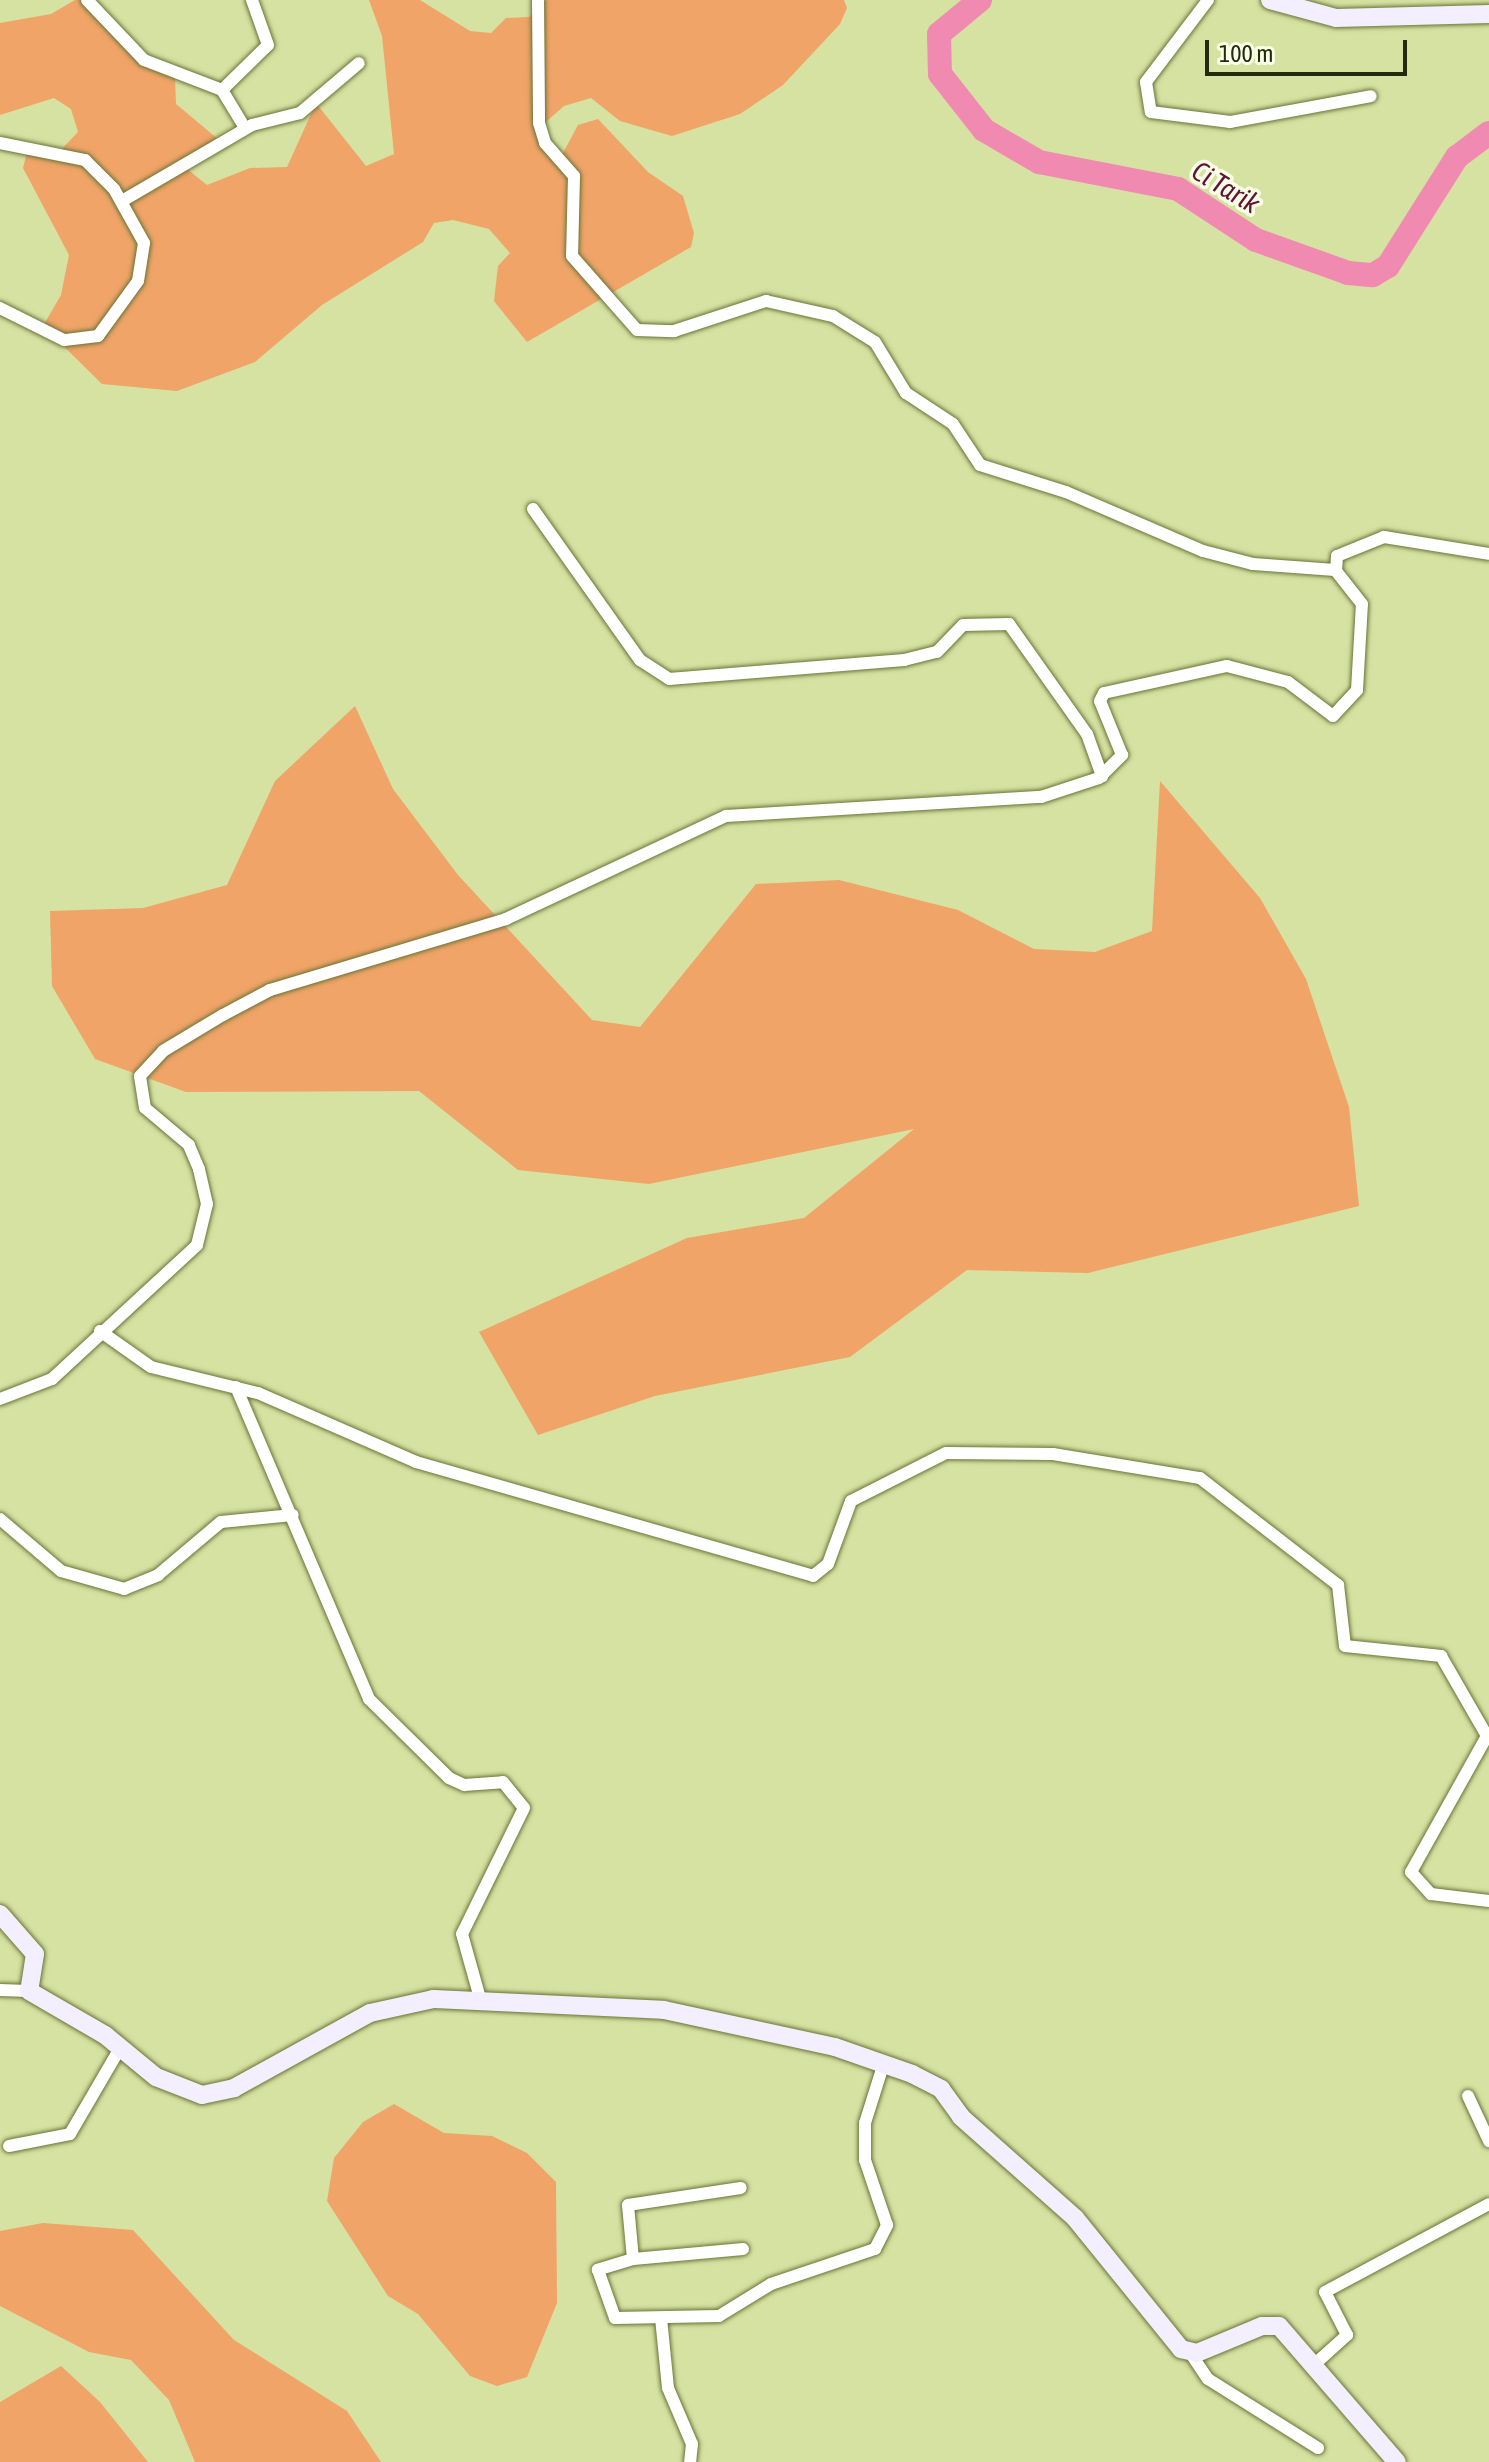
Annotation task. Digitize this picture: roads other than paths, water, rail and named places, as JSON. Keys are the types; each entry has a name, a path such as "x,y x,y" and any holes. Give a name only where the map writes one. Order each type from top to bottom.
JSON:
{"street":[{"path":"87,0 144,60 222,90 245,128"},
{"path":"222,90 268,45 252,0"},
{"path":"0,1399 52,1379 100,1331 189,1253 204,1231 207,1204 189,1145 154,1119 139,1089 146,1067 163,1051 223,1015 314,975 506,919 726,816 1041,797 1102,776 1116,767 1122,749 1100,701 1104,693 1227,666 1288,682 1329,716 1344,710 1357,690 1362,604 1335,570 1253,564 1203,551 1066,492 980,465 953,424 906,393 875,342 833,316 766,301 674,331 637,330 572,256 574,176 545,143 539,123 538,0"},
{"path":"1208,0 1146,82 1151,112 1230,122 1371,96"},
{"path":"1270,0 1336,18 1489,14"},
{"path":"122,201 245,128 300,113 359,63"},
{"path":"0,143 85,160 122,201 144,243 144,261 98,336 64,340 0,308"},
{"path":"533,509 640,660 669,679 915,659 937,652 963,625 1009,624 1087,734 1102,776"},
{"path":"1335,570 1341,553 1384,537 1489,554"},
{"path":"100,1331 151,1367 236,1387 416,1462 813,1576 828,1564 851,1501 946,1453 1053,1454 1200,1478 1338,1585 1345,1646 1438,1652 1486,1725 1486,1742 1413,1865 1425,1891 1489,1901"},
{"path":"236,1387 375,1707 449,1778 464,1785 503,1782 524,1808 462,1934 480,1998"},
{"path":"0,1519 61,1571 124,1589 150,1581 221,1522 293,1515"},
{"path":"0,1914 35,1954 29,1991"},
{"path":"0,1990 29,1991 120,2048 170,2084 213,2095 395,2004 480,1998 664,2010 821,2044 941,2089 961,2117 1075,2218 1191,2354 1208,2379 1318,2448"},
{"path":"9,2146 70,2134 120,2048"},
{"path":"743,2249 633,2259 598,2270 615,2318 719,2316 771,2284 882,2243 887,2225 864,2151 883,2066"},
{"path":"1468,2096 1489,2141"},
{"path":"633,2259 628,2205 741,2188"},
{"path":"1316,2363 1347,2335 1325,2292 1489,2204"},
{"path":"661,2318 668,2388 692,2444 690,2462"},
{"path":"1191,2354 1271,2325 1316,2363 1397,2462"}],"waterway":[{"name":"Ci Tarik","path":"980,0 939,34 940,74 984,130 1039,162 1178,189 1256,240 1348,273 1373,275 1388,266 1457,157 1489,133"}]}
